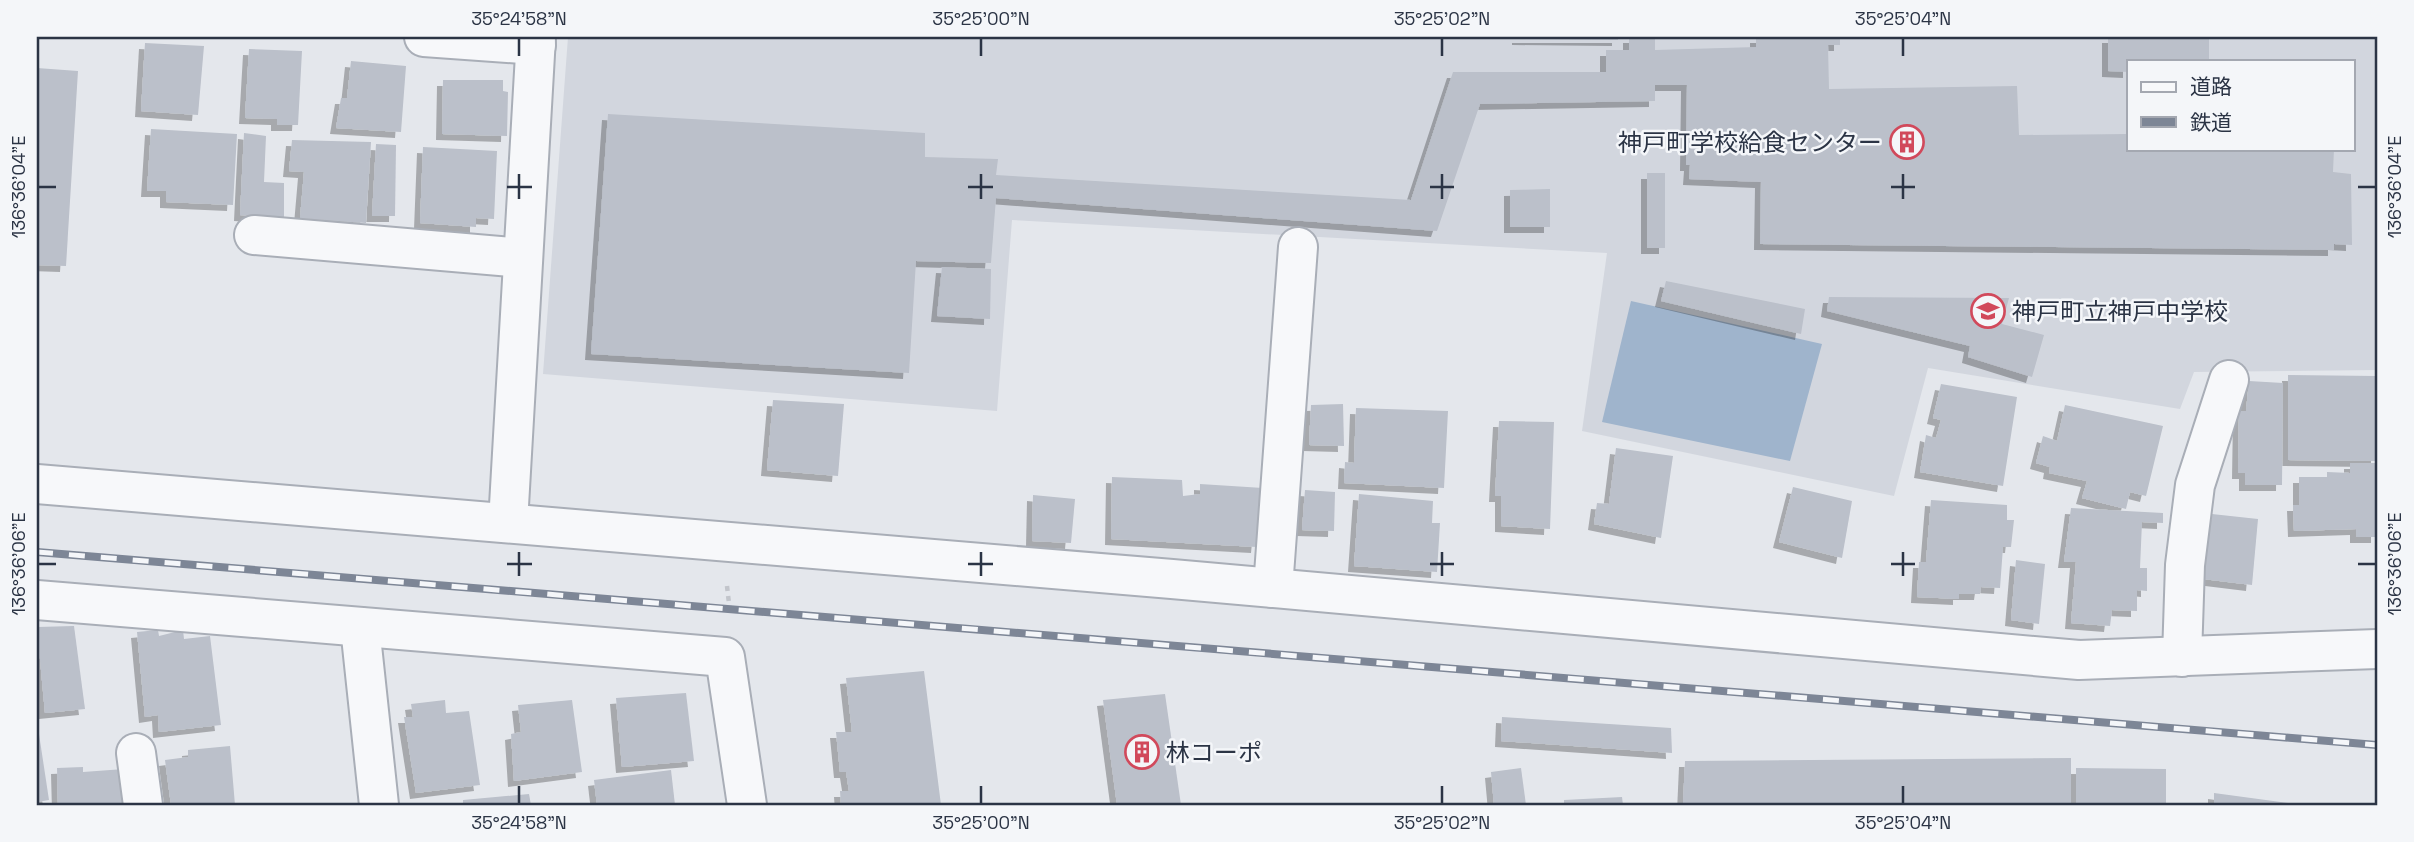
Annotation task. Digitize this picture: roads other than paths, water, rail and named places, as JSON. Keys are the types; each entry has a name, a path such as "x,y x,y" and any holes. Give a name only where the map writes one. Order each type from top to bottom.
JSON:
{"street":[{"path":"424,37 536,41 509,523"},
{"path":"254,235 523,258"},
{"path":"1273,588 1298,247"},
{"path":"2182,657 2185,565 2195,485 2230,380"},
{"path":"37,484 1273,588 2079,660 2377,649"},
{"path":"37,600 725,657 747,805"},
{"path":"360,627 379,805"},
{"path":"136,753 143,805"}],"water":[{"path":"1631,301 1822,344 1790,461 1602,422"}],"railway":[{"path":"37,552 2377,745"}],"place":[{"name":"神戸町学校給食センター","path":"1907,142"},
{"name":"神戸町立神戸中学校","path":"1988,311"},
{"name":"林コーポ","path":"1142,752"}]}
